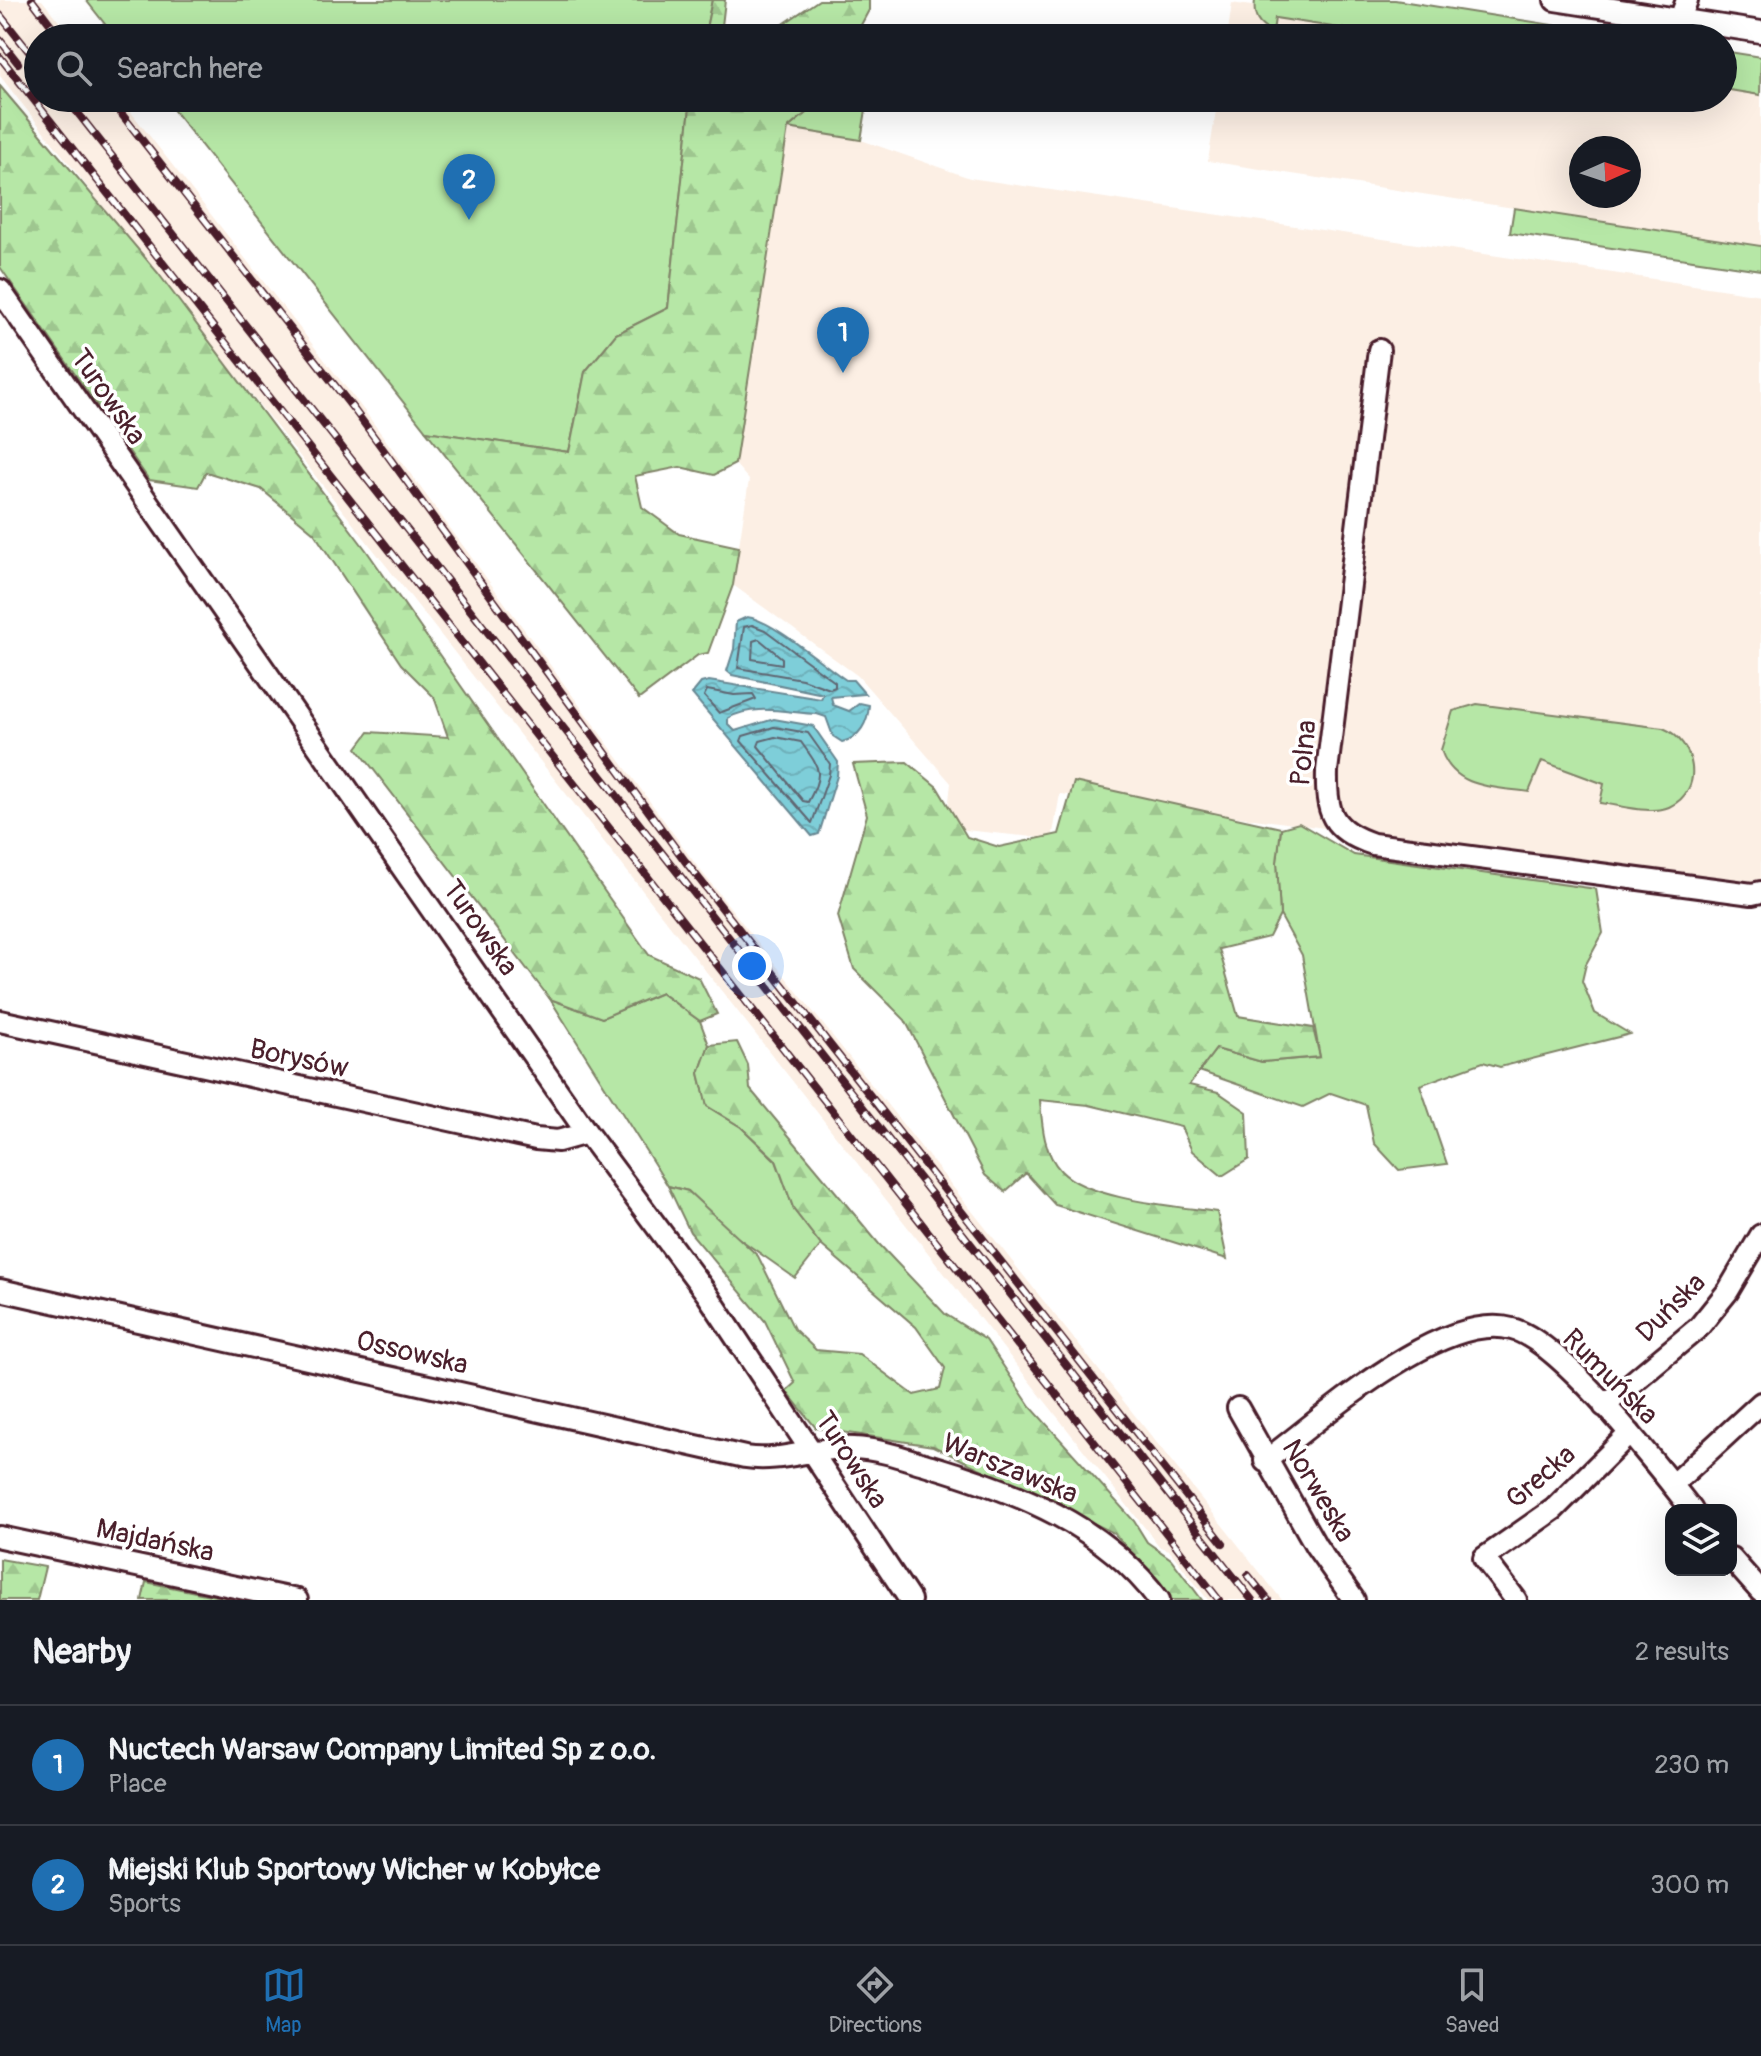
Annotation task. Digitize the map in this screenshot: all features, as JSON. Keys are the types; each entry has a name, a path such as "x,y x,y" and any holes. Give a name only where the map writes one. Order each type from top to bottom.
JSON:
{"street":[{"path":"1555,0 1684,10 1733,24"},
{"path":"1737,25 1761,32"},
{"name":"Turowska","path":"0,290 587,1133 707,1294 910,1600"},
{"name":"Polna","path":"1379,350 1327,771 1326,804 1337,824 1354,837 1373,844 1752,894 1761,892"},
{"name":"Borysów","path":"0,1021 536,1139 558,1141 587,1133"},
{"name":"Duńska","path":"1604,1406 1699,1327 1728,1291 1761,1235"},
{"name":"Ossowska","path":"0,1290 745,1457 767,1460 813,1452"},
{"name":"Rumuńska","path":"1265,1461 1418,1348 1460,1332 1490,1326 1515,1329 1577,1375 1630,1433 1687,1504"},
{"path":"1672,1485 1761,1403"},
{"name":"Norweska","path":"1238,1408 1265,1461 1316,1546 1354,1600"},
{"name":"Grecka","path":"1516,1600 1484,1558 1554,1509 1630,1433"},
{"name":"Warszawska","path":"813,1452 835,1448 881,1452 992,1485 1043,1507 1100,1540 1159,1600"},
{"name":"Majdańska","path":"0,1537 297,1600"},
{"path":"1737,1565 1761,1592"}],"shaded area":[{"path":"0,0 42,0 61,24 24,24 24,106 0,76"},
{"path":"1232,3 1368,24 1229,24"},
{"path":"1737,81 1761,85 1761,246 1208,161 1216,112 1737,112"},
{"path":"28,112 131,112 366,413 697,866 1282,1600 1208,1600 1169,1550 1160,1547"},
{"path":"788,128 861,140 970,178 1761,295 1761,880 1752,883 1060,794 1052,839 946,828 951,783 858,676 733,585 749,480 735,464"}],"green space":[{"path":"86,0 712,0 707,24 105,24"},
{"path":"712,0 725,0 722,24 707,24"},
{"path":"819,0 869,0 869,10 862,24 783,24"},
{"path":"1255,0 1395,0 1546,24 1313,24 1275,18 1274,24 1260,24 1255,11"},
{"path":"1737,53 1761,57 1760,95 1737,91"},
{"path":"0,86 158,273 366,550 649,955 699,978 717,1014 700,1021 661,993 602,1018 550,999 357,748 369,732 448,737 434,697 401,664 314,533 261,489 206,472 198,487 149,480 0,267"},
{"path":"175,112 689,112 668,308 616,334 585,372 569,452 426,431"},
{"path":"689,112 807,112 788,128 735,464 714,475 680,467 635,476 642,507 679,534 739,547 733,585 708,653 698,655 639,699 426,431 569,452 585,372 616,334 668,308"},
{"path":"807,112 866,112 861,140 788,128"},
{"path":"1514,208 1761,246 1761,270 1510,233"},
{"path":"1477,704 1663,728 1683,743 1689,754 1692,778 1688,789 1681,799 1662,809 1645,810 1600,803 1604,784 1542,761 1529,792 1477,784 1455,772 1441,750 1453,711"},
{"path":"907,762 937,787 967,837 999,847 1059,834 1074,782 1281,828 1277,862 1280,915 1269,937 1219,949 1238,1016 1313,1028 1320,1057 1262,1062 1216,1049 1189,1085 1218,1092 1247,1112 1249,1159 1222,1176 1192,1151 1181,1127 1089,1105 1040,1100 1047,1147 1061,1171 1091,1189 1112,1195 1217,1212 1227,1259 1055,1205 1026,1173 1005,1192 985,1175 905,1020 854,969 838,916 867,815 853,764"},
{"path":"1299,823 1354,855 1596,889 1603,933 1586,964 1582,981 1595,1013 1630,1034 1500,1067 1483,1062 1420,1085 1447,1164 1399,1170 1374,1143 1366,1105 1331,1093 1303,1107 1199,1071 1216,1049 1262,1062 1320,1057 1302,955 1280,915 1277,862 1281,828"},
{"path":"661,993 700,1021 709,1045 699,1073 707,1106 741,1127 776,1161 794,1210 821,1245 795,1278 727,1230 688,1191 668,1186 550,999 602,1018"},
{"path":"737,1042 748,1065 750,1089 879,1244 945,1314 986,1340 1030,1406 1134,1521 1147,1542 1171,1559 1202,1600 1172,1600 1114,1533 933,1446 816,1428 786,1391 795,1383 765,1321 690,1232 668,1186 688,1191 758,1256 794,1329 816,1350 859,1354 914,1395 940,1389 945,1368 916,1327 821,1245 794,1210 776,1160 741,1127 707,1106 699,1073 709,1045"},
{"path":"0,1559 45,1567 37,1600 0,1600"},
{"path":"146,1582 235,1600 142,1600"}],"water":[{"path":"747,617 783,634 846,680 853,680 865,694 831,697 833,705 849,711 860,703 869,705 862,728 854,737 842,742 833,736 826,717 817,714 760,710 738,713 728,718 728,724 735,731 774,719 813,726 838,762 837,776 819,834 812,836 692,694 701,683 709,681 821,699 823,694 732,675 727,671 734,649 736,622"}],"railway":[{"path":"32,0 50,24"},
{"path":"0,15 24,45"},
{"path":"0,40 18,63"},
{"path":"0,57 24,87"},
{"path":"43,112 1219,1600"},
{"path":"77,112 1252,1600"},
{"path":"120,112 355,411 685,861 1223,1543"},
{"path":"1248,1575 1268,1600"}],"place":[{"name":"Miejski Klub Sportowy Wicher w Kobyłce","path":"469,220"},
{"name":"Nuctech Warsaw Company Limited Sp z o.o.","path":"843,373"}]}
